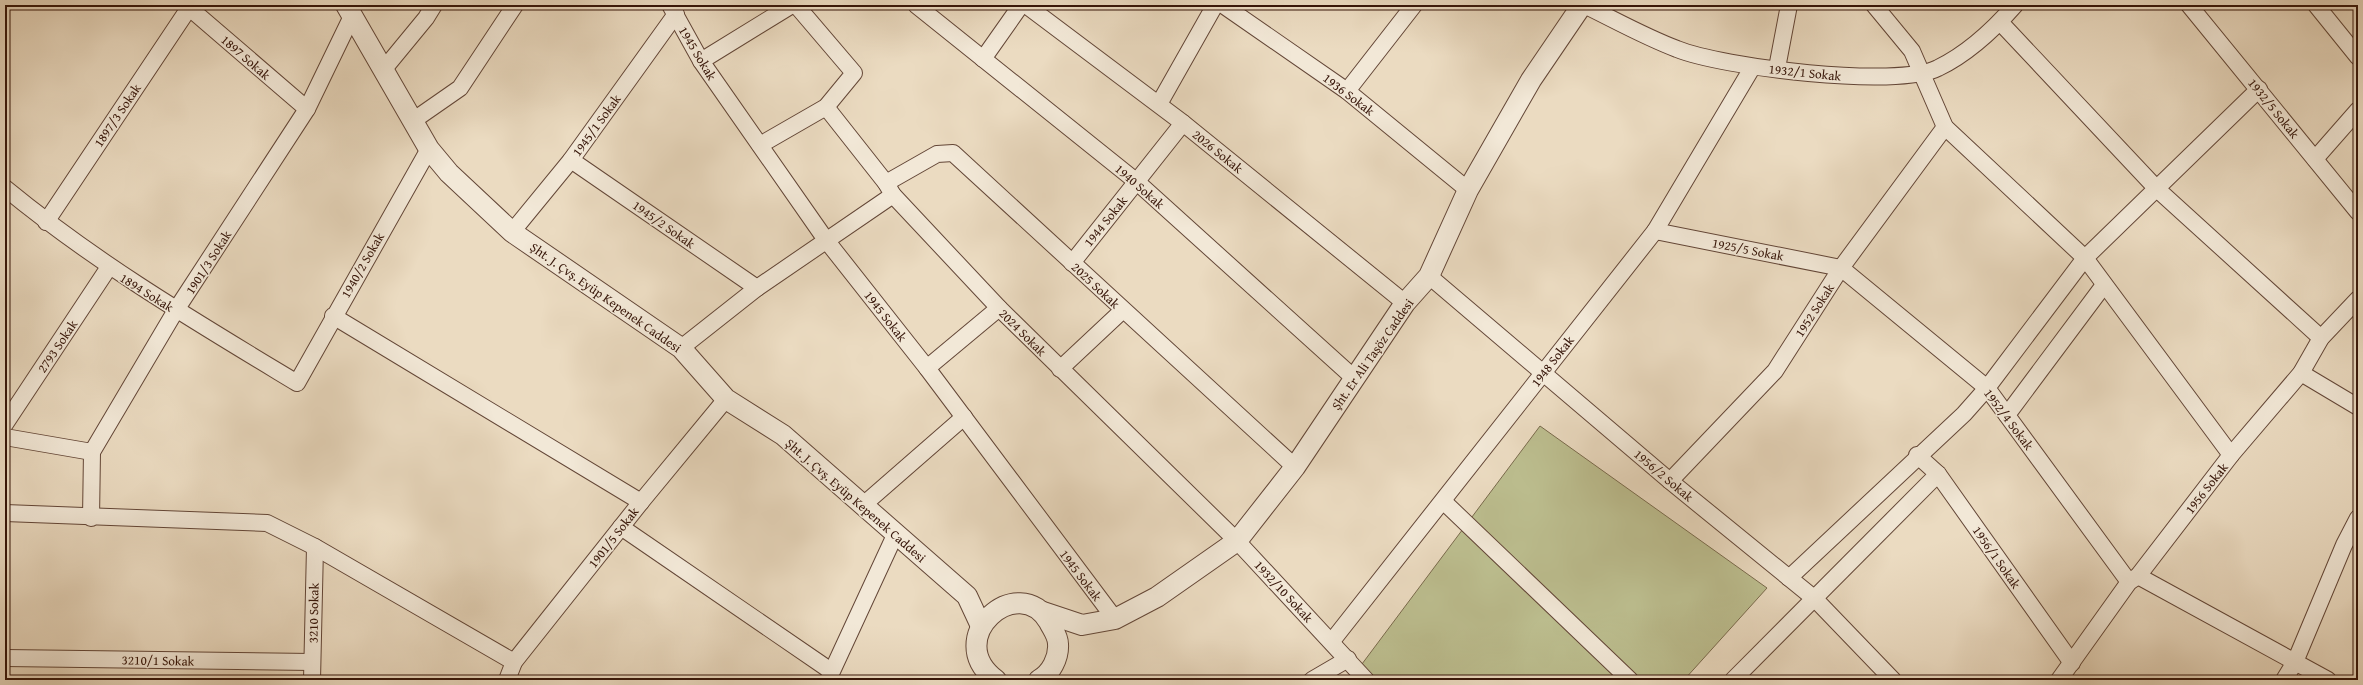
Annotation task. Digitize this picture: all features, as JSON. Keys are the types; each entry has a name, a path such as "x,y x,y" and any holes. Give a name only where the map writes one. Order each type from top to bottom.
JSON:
{"street":[{"path":"384,69 426,18 434,5"},
{"path":"414,120 460,88 515,5"},
{"path":"701,61 792,5"},
{"path":"760,145 826,107 854,73 796,5"},
{"name":"1940 Sokak","path":"916,5 1137,182 1354,378"},
{"path":"983,59 1021,5"},
{"name":"2026 Sokak","path":"1026,5 1159,104 1405,303"},
{"path":"1159,104 1215,5"},
{"name":"1936 Sokak","path":"1223,5 1347,91 1468,190"},
{"path":"1347,91 1414,5"},
{"name":"1932/1 Sokak","path":"1583,5 1677,50 1752,68 1777,68 1854,77 1914,76 1938,69 1963,53 2000,22 2015,5"},
{"name":"Şht. Er Ali Taşöz Caddesi","path":"1082,625 1114,619 1157,597 1237,541 1295,467 1405,303 1429,276 1468,190 1531,80 1583,5"},
{"path":"1777,68 1788,5"},
{"path":"1874,5 1912,51 1920,74 1945,127 2085,258 2231,455"},
{"name":"1932/5 Sokak","path":"2189,5 2259,88 2314,159 2358,212"},
{"path":"2316,5 2358,57"},
{"name":"1897 Sokak","path":"187,6 307,109"},
{"name":"1897/3 Sokak","path":"46,222 187,6"},
{"name":"Şht. J. Çvş. Eyüp Kepenek Caddesi","path":"349,10 414,120 429,149 449,173 512,232 681,348 726,400 783,435 895,535 967,596"},
{"name":"1901/3 Sokak","path":"91,518 92,452 176,310 307,109 349,10"},
{"name":"1945 Sokak","path":"673,10 701,61 826,240 927,368 1114,619"},
{"name":"1945/1 Sokak","path":"512,232 571,160 673,10"},
{"path":"2000,22 2157,189 2321,338"},
{"name":"1948 Sokak","path":"1332,641 1655,231 1752,68"},
{"path":"1789,578 1917,455 1964,414 1987,388 2085,258 2259,88"},
{"name":"2024 Sokak","path":"826,107 890,189 999,308 1237,541"},
{"path":"2314,159 2358,110"},
{"name":"1944 Sokak","path":"1072,263 1183,123"},
{"name":"1952 Sokak","path":"1670,481 1775,371 1842,268 1945,127"},
{"name":"1940/2 Sokak","path":"297,383 333,316 429,149"},
{"name":"2025 Sokak","path":"681,348 757,288 826,240 936,154 953,153 1295,467"},
{"name":"1945/2 Sokak","path":"571,160 757,288"},
{"name":"1894 Sokak","path":"5,188 46,222 109,268 297,383"},
{"name":"1925/5 Sokak","path":"1655,231 1842,268"},
{"name":"2793 Sokak","path":"5,424 109,268"},
{"name":"1952/4 Sokak","path":"1842,268 1987,388 2133,579"},
{"name":"1956/2 Sokak","path":"1429,276 1542,374 1815,599 1893,680"},
{"path":"2007,415 2104,285"},
{"name":"1956 Sokak","path":"2059,680 2133,579 2231,455 2301,374 2321,338 2358,299"},
{"path":"927,368 999,308"},
{"path":"1060,369 1123,310"},
{"path":"333,316 641,502"},
{"path":"2301,374 2358,407"},
{"name":"1901/5 Sokak","path":"507,680 514,662 641,502 726,400"},
{"path":"862,506 964,417"},
{"path":"5,437 92,452"},
{"name":"1956/1 Sokak","path":"1917,455 1938,474 2072,663"},
{"path":"1733,680 1938,474"},
{"path":"1443,501 1630,680"},
{"path":"5,512 91,518 267,523 314,547 514,662"},
{"path":"2284,680 2295,662 2344,545 2358,518"},
{"path":"621,527 830,675 895,535"},
{"name":"1932/10 Sokak","path":"1237,541 1332,641 1366,680"},
{"name":"3210 Sokak","path":"312,680 314,547"},
{"path":"2133,579 2328,680"},
{"path":"967,596 1010,604 1023,604 1082,625 1058,650"},
{"path":"967,596 981,626"},
{"path":"996,680 988,674 980,663 976,651 977,638 981,626 998,608 1010,604"},
{"path":"1039,680 1050,670 1058,650 1058,638 1043,612"},
{"name":"3210/1 Sokak","path":"5,658 312,662"},
{"path":"1312,680 1348,659"}],"green space":[{"path":"1540,426 1767,588 1684,680 1350,680"}]}
